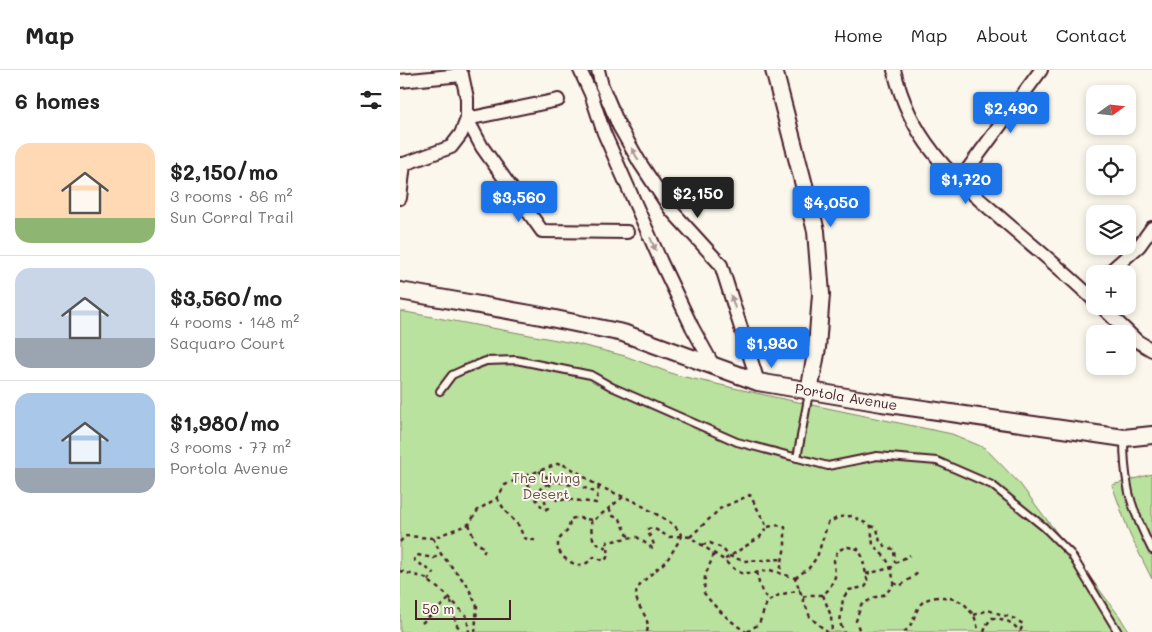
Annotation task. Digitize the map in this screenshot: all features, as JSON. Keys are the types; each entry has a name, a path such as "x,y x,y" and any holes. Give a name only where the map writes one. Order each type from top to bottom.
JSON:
{"street":[{"path":"580,70 591,94 608,142 661,262 692,327 714,367"},
{"path":"598,70 619,126 640,163 671,210 721,265 758,382"},
{"path":"774,70 816,231 821,294 817,348 809,392"},
{"path":"894,70 897,84 907,109 933,152 959,181 1086,287"},
{"path":"959,181 1041,70"},
{"path":"400,81 461,72 467,98 467,119 462,134 451,147 402,164 400,198"},
{"path":"467,119 558,100"},
{"path":"467,119 482,147 542,231 627,232"},
{"path":"608,142 624,134"},
{"path":"1117,265 1139,246 1152,228"},
{"name":"Portola Avenue","path":"400,290 623,333 758,382 809,392 1124,438 1152,435"},
{"path":"1110,315 1137,341 1152,350"}],"lane":[{"path":"440,391 452,375 463,370 486,361 516,360 591,375 612,387 737,442 828,466 877,456 937,461 992,485 1044,527 1071,554 1118,632"},
{"path":"797,458 809,392"},
{"path":"1124,438 1128,488 1136,513 1152,550"}],"path":[{"path":"400,542 405,536 433,538 469,524 478,510 498,498 505,485 560,463 599,486 634,501 668,520 682,536"},
{"path":"539,472 547,477 558,501 566,498 596,504 599,486"},
{"path":"525,476 530,489 546,510 548,508 538,492 542,487 556,481 580,486 598,493"},
{"path":"690,537 721,508 750,495 767,527"},
{"path":"623,497 594,520 582,517 571,519 568,530 559,540 558,548 563,556 579,565 585,564 594,558 605,561 608,542 616,539 637,537 652,548 654,547 654,542 648,533 648,529 653,528 669,537 690,537 741,573 770,570 795,578 810,617 827,632"},
{"path":"498,498 506,512 520,526 524,538 538,542"},
{"path":"610,508 613,516 620,519 630,538"},
{"path":"795,578 809,568 817,558 828,523 839,517 852,516 877,528 880,542 888,548 894,549 895,563"},
{"path":"591,520 592,537 596,543 608,548"},
{"path":"469,524 475,542 485,548 483,555"},
{"path":"724,560 760,536 767,527 776,525 785,527 783,559 780,572"},
{"path":"860,632 856,620 861,606 873,598 886,594 894,583 887,559 872,545 871,526"},
{"path":"648,632 649,625 636,595 638,588 667,560 682,536"},
{"path":"433,538 441,554 467,585 477,606 475,632"},
{"path":"702,545 710,542 722,548 730,556 744,561 783,559"},
{"path":"823,595 835,577 834,560 838,550 848,546 858,549 862,556 868,583 865,587 849,590 843,598 840,623 844,632"},
{"path":"428,580 434,573 414,560 417,555 434,558 441,554"},
{"path":"714,554 704,576 704,594 715,607 747,632 759,624 767,602 779,595 800,590"},
{"path":"866,574 891,568 895,563 910,555"},
{"path":"400,571 428,580 450,599 467,617 469,632"},
{"path":"757,572 763,594 771,600"},
{"path":"894,583 900,586 918,573"},
{"path":"803,597 823,595"},
{"path":"823,595 831,616 832,632"},
{"path":"904,632 914,619 919,606 931,598 948,597 966,605 974,615 979,632"},
{"path":"422,623 450,599"},
{"path":"450,599 456,624 462,632"},
{"path":"974,615 988,610 1015,619 1023,624 1020,632 1008,621 992,618 984,632"}],"green space":[{"name":"The Living Desert","path":"400,311 573,343 625,356 676,375 952,434 985,448 1020,484 1120,617 1129,632 400,632"},
{"path":"1152,474 1152,579 1130,535 1112,485"}]}
